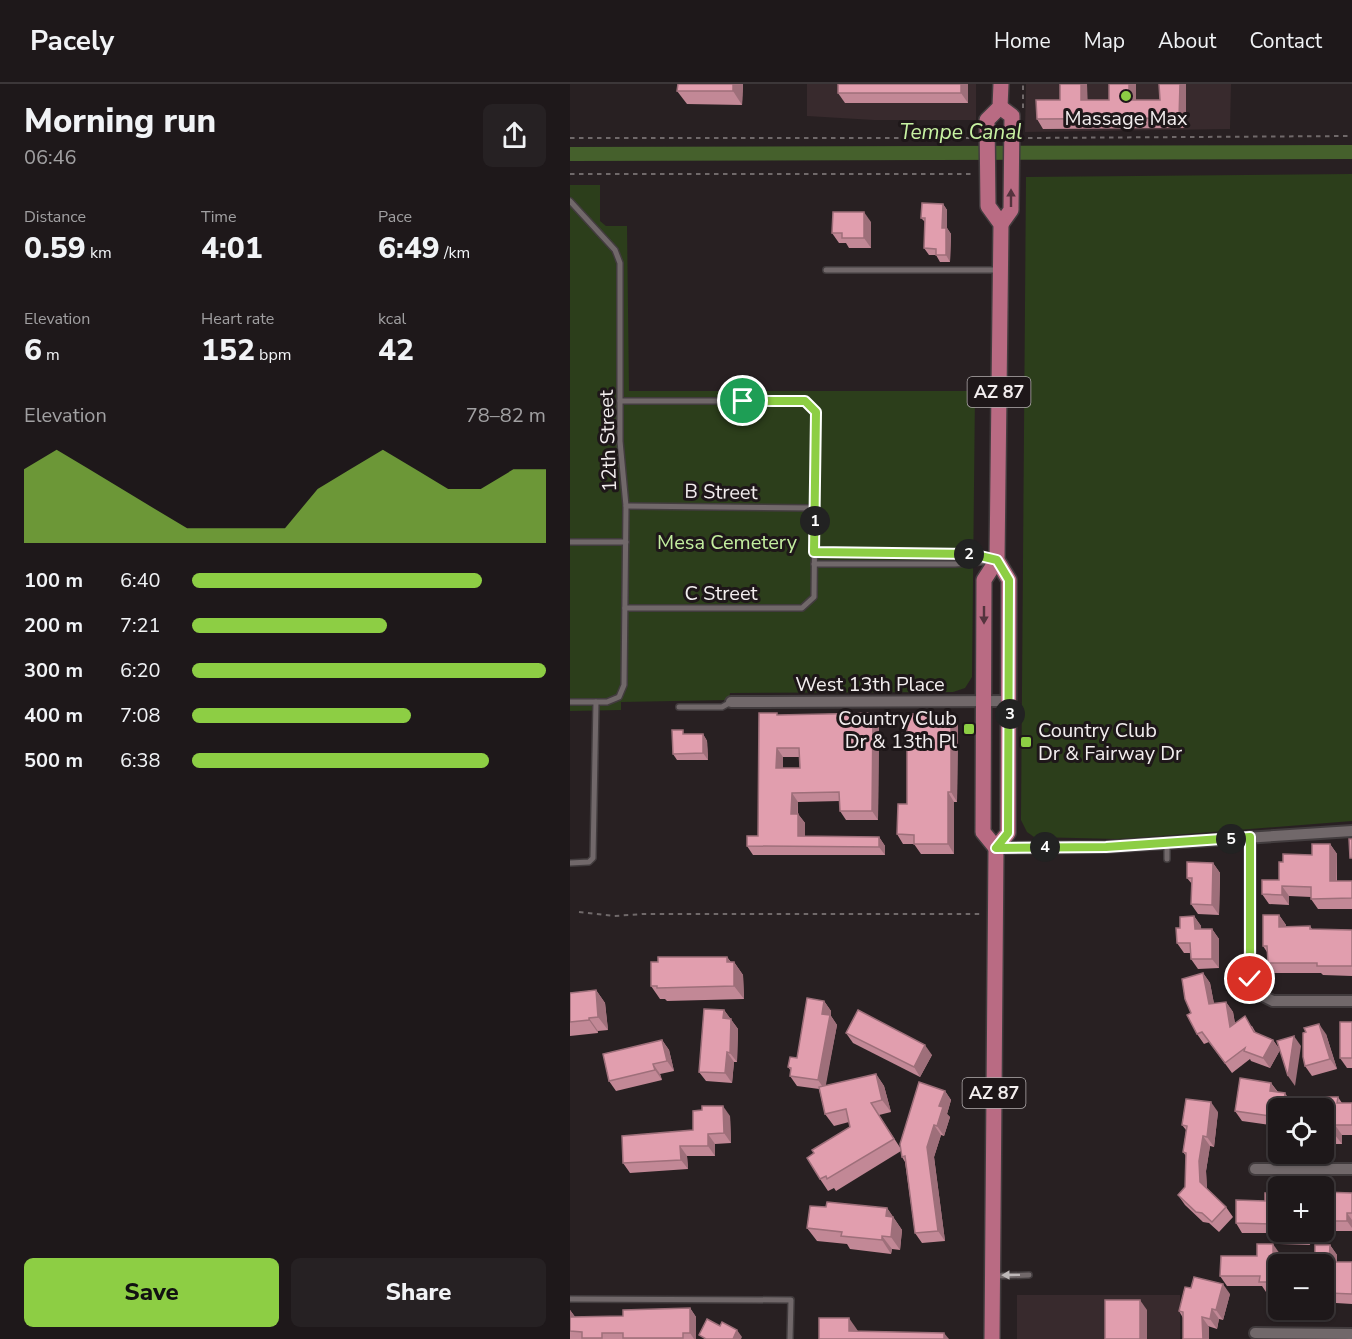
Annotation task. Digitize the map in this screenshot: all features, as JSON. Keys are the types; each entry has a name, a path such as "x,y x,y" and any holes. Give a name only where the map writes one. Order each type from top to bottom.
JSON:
{"main road":[{"name":"AZ 87","path":"1000,84 1000,107 987,120 981,140 981,171 988,206 1001,224"},
{"name":"AZ 87","path":"992,1339 996,848 1008,833 1010,701 1009,580 997,560 1001,224 1011,210 1012,116 1000,107"},
{"name":"AZ 87","path":"996,848 983,832 984,580 997,560"}],"street":[{"name":"West 13th Place","path":"731,702 1010,701"},
{"path":"996,848 1106,847 1352,831"},
{"path":"1250,837 1250,979 1258,994 1273,1001 1352,1001"},
{"path":"1255,1169 1352,1169"},
{"path":"1255,1333 1352,1334"}],"lane":[{"name":"12th Street","path":"570,201 615,250 621,263 621,441 626,506 624,685 619,697 607,702 596,702"},
{"path":"826,270 1000,270"},
{"path":"621,401 805,401 816,412 814,564 955,564 997,560"},
{"name":"B Street","path":"626,506 815,508"},
{"path":"570,542 626,542"},
{"path":"814,552 972,554 997,560"},
{"name":"C Street","path":"625,608 802,608 814,597 814,564"},
{"path":"570,702 596,702 593,858 589,862 570,863"},
{"path":"679,707 722,707 731,702"},
{"path":"1167,843 1167,859"},
{"path":"993,1276 1029,1275"},
{"path":"570,1299 791,1300 790,1339"}],"path":[{"path":"1028,138 1352,136"},
{"path":"570,138 981,140"},
{"path":"570,174 981,171"},
{"path":"579,912 614,916 643,914 995,914"}],"shaded area":[{"path":"807,84 976,84 976,120 874,120 807,116"},
{"path":"1026,84 1231,84 1230,129 1025,132"},
{"path":"1017,1295 1180,1295 1180,1339 1017,1339"}],"green space":[{"path":"1352,174 1352,821 1117,839 1034,837 1027,832 1021,820 1026,177"},
{"name":"Mesa Cemetery","path":"570,185 600,185 600,221 606,226 627,226 629,391 975,391 972,677 965,688 953,692 730,693 729,700 621,702 621,710 570,711"}],"building":[{"path":"678,84 733,84 733,91 677,91"},
{"path":"838,84 961,84 961,93 838,93"},
{"path":"1060,84 1081,84 1081,100 1109,100 1109,84 1129,84 1129,100 1160,100 1159,84 1180,84 1179,118 1037,119 1036,100 1060,100"},
{"path":"922,203 943,204 942,228 946,228 946,255 936,255 936,249 924,248 925,218 921,218"},
{"path":"833,212 864,212 864,238 842,238 842,233 832,233"},
{"path":"759,713 777,713 777,715 873,713 872,811 840,811 839,792 792,793 791,814 798,814 798,836 879,837 879,847 747,846 747,836 758,836","holes":["777,748 799,748 800,768 776,768"]},
{"path":"907,714 951,715 948,844 914,844 914,835 897,834 898,804 907,804"},
{"path":"672,730 683,730 683,734 703,734 703,753 673,754"},
{"path":"1349,839 1352,839 1352,858 1350,858"},
{"path":"1312,844 1330,844 1330,881 1352,881 1352,898 1311,899 1311,887 1282,886 1282,895 1262,894 1262,880 1279,880 1279,862 1283,862 1283,854 1312,855"},
{"path":"1187,862 1213,863 1212,905 1191,904 1192,878 1187,878"},
{"path":"1263,915 1279,915 1279,927 1310,926 1310,929 1352,930 1352,966 1268,963 1267,946 1263,946"},
{"path":"1194,916 1195,929 1212,929 1212,959 1191,959 1190,943 1177,943 1176,928 1180,928 1180,917"},
{"path":"658,957 727,957 727,962 734,962 734,986 657,988 657,986 651,986 651,962 658,962"},
{"path":"1203,973 1209,1004 1226,1002 1230,1027 1245,1016 1254,1032 1273,1040 1263,1058 1244,1051 1245,1048 1225,1063 1202,1032 1197,1034 1187,1015 1191,1013 1185,999 1182,979"},
{"path":"596,990 598,1017 570,1022 570,993"},
{"path":"807,998 824,1001 822,1014 830,1015 818,1080 790,1076 791,1068 788,1067 790,1057 797,1058"},
{"path":"704,1009 724,1010 723,1018 731,1019 730,1053 727,1052 725,1073 699,1072"},
{"path":"858,1010 925,1045 914,1067 846,1033"},
{"path":"1340,1022 1352,1022 1352,1058 1340,1058"},
{"path":"1319,1024 1330,1059 1305,1066 1303,1033 1306,1032 1304,1028"},
{"path":"1294,1036 1288,1076 1277,1041"},
{"path":"662,1040 667,1061 653,1064 655,1070 609,1081 603,1054"},
{"path":"876,1074 882,1100 871,1103 894,1139 827,1179 826,1176 820,1179 807,1158 814,1153 812,1150 850,1127 846,1109 825,1114 819,1087"},
{"path":"1240,1078 1271,1083 1270,1091 1285,1093 1284,1098 1268,1098 1268,1116 1235,1111"},
{"path":"919,1082 945,1091 939,1106 943,1107 937,1126 934,1125 927,1147 938,1231 915,1233 905,1156 902,1157 900,1144"},
{"path":"1338,1097 1337,1103 1352,1103 1352,1125 1335,1125 1334,1135 1334,1098 1320,1098"},
{"path":"1186,1099 1211,1102 1207,1137 1203,1136 1199,1161 1200,1182 1226,1207 1212,1222 1202,1213 1196,1212 1178,1195 1185,1187 1186,1153 1183,1152 1187,1126 1182,1125"},
{"path":"702,1106 723,1106 724,1133 708,1134 708,1146 680,1146 681,1160 623,1163 622,1136 693,1130 693,1111 702,1110"},
{"path":"1334,1192 1352,1193 1352,1213 1347,1213 1347,1221 1334,1221"},
{"path":"1265,1193 1268,1193 1268,1224 1236,1223 1236,1200 1265,1201"},
{"path":"827,1202 887,1208 886,1216 893,1217 891,1237 882,1236 882,1240 841,1236 842,1232 807,1228 810,1206 826,1207"},
{"path":"1257,1244 1273,1244 1273,1254 1268,1254 1268,1282 1259,1282 1260,1276 1220,1276 1221,1256 1257,1256"},
{"path":"1315,1245 1330,1245 1329,1254 1315,1254"},
{"path":"1334,1262 1352,1262 1352,1294 1334,1293"},
{"path":"1194,1277 1223,1284 1216,1310 1212,1309 1210,1319 1202,1317 1203,1339 1183,1339 1183,1312 1179,1311 1185,1287 1191,1288"},
{"path":"1105,1300 1140,1300 1140,1339 1105,1339"},
{"path":"690,1308 690,1333 683,1333 683,1338 623,1338 623,1333 602,1333 602,1338 582,1338 582,1332 570,1331 570,1317 623,1316 623,1310"},
{"path":"819,1318 849,1318 849,1331 944,1333 944,1339 819,1339"},
{"path":"707,1319 720,1326 722,1322 737,1330 733,1339 706,1339 699,1335"}],"waterway":[{"name":"Tempe Canal","path":"570,154 1352,152"}],"place":[{"name":"Massage Max","path":"1126,96"},
{"name":"Country Club Dr & 13th Pl","path":"969,729"},
{"name":"Country Club Dr & Fairway Dr","path":"1026,742"}],"route":[{"path":"743,401 805,401 816,412 814,552 972,554 997,560 1009,580 1008,833 996,848 1106,847 1250,837 1250,979"}]}
